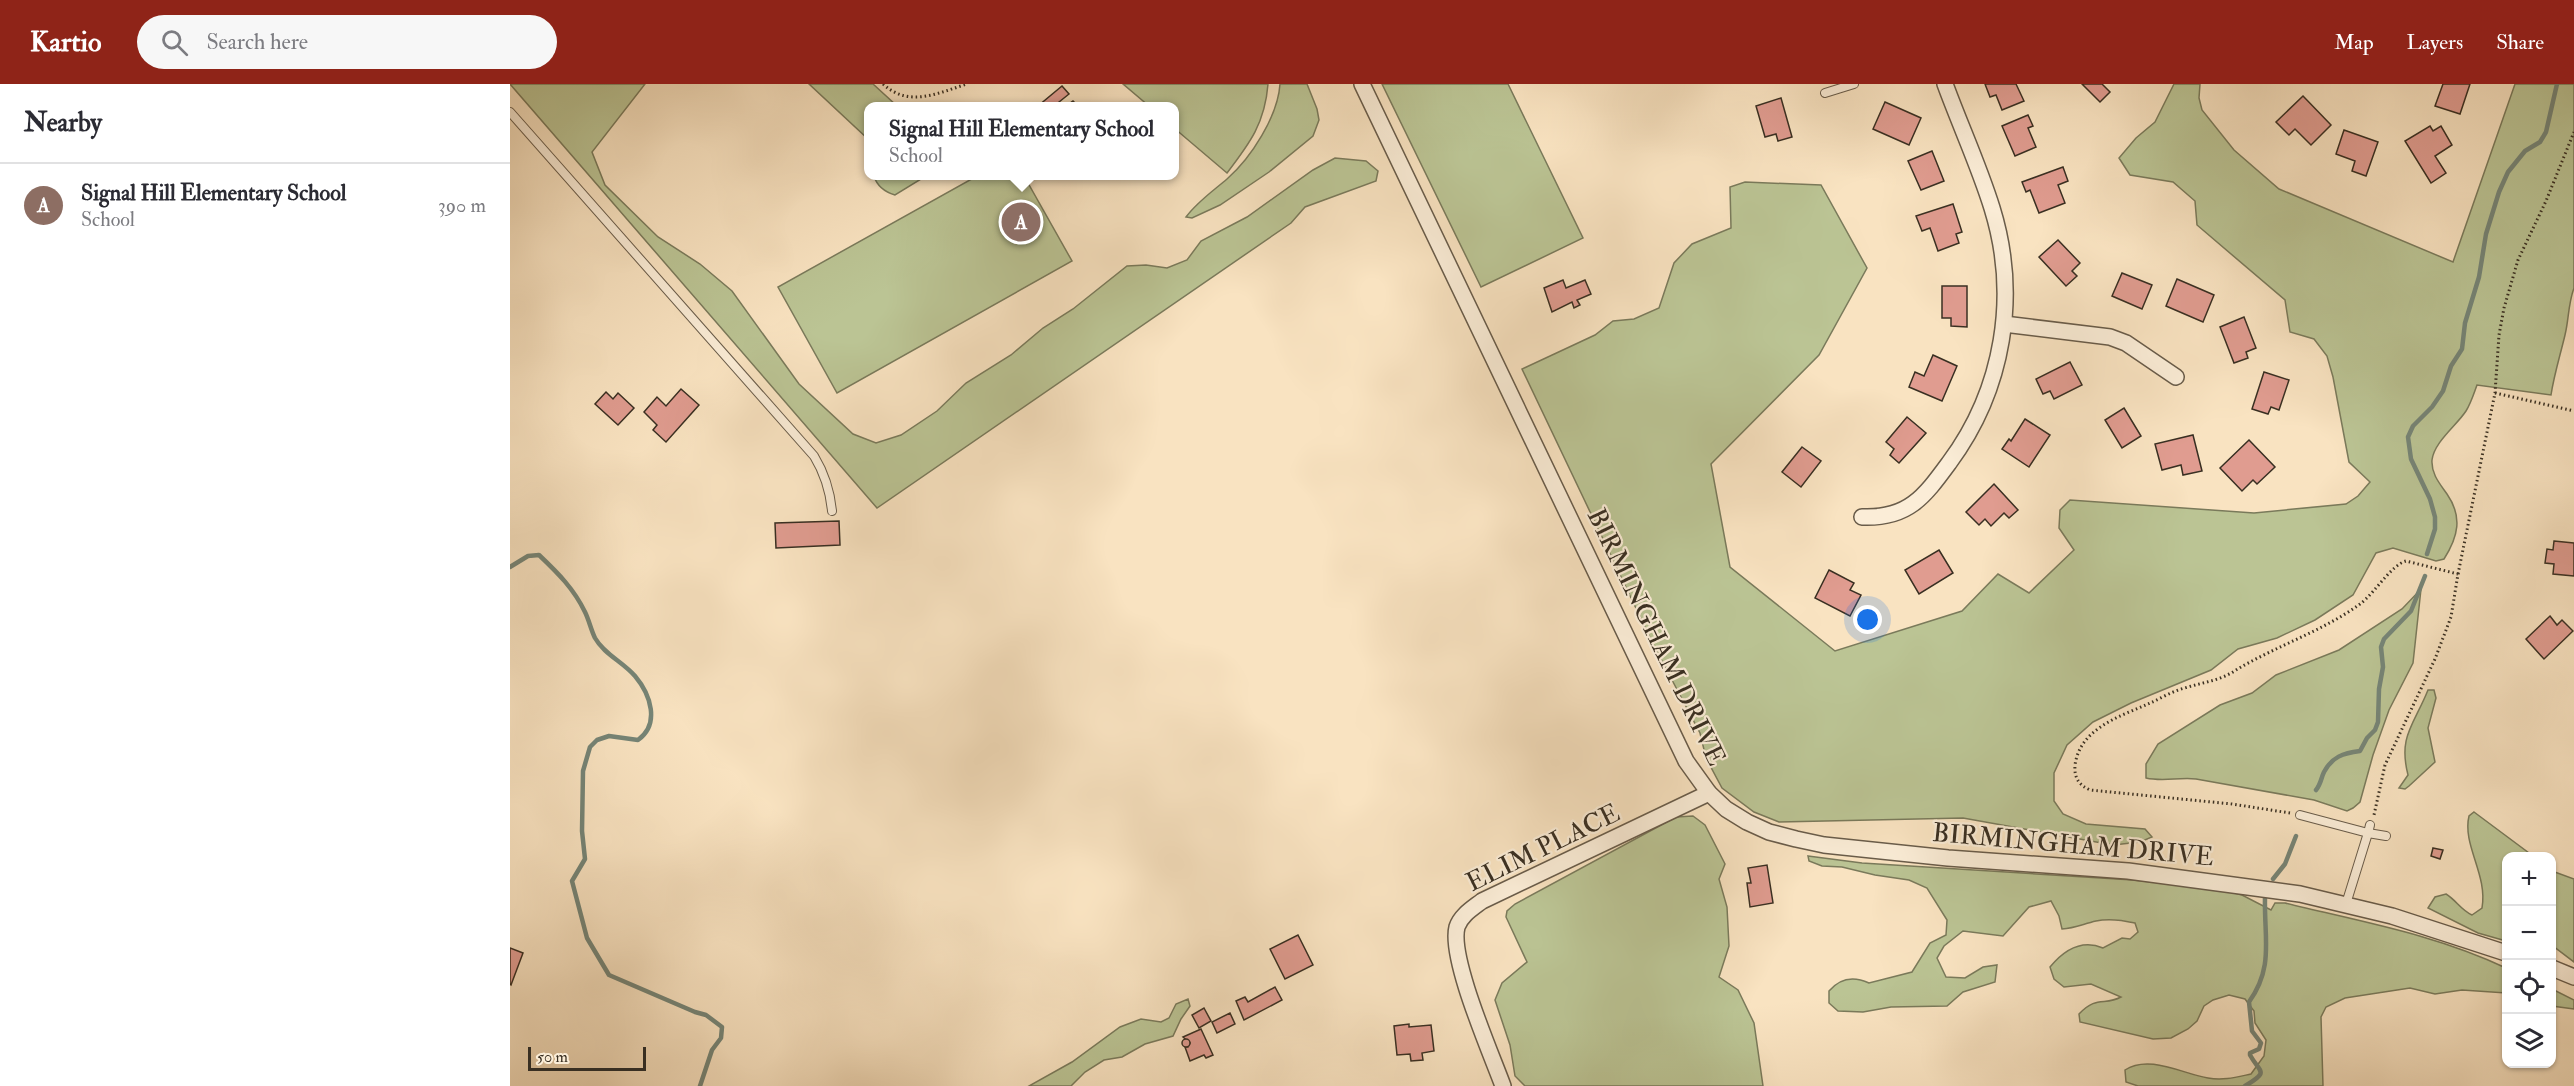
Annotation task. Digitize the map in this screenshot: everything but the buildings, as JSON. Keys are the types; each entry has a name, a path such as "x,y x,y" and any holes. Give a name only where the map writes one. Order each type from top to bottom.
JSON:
{"street":[{"name":"BIRMINGHAM DRIVE","path":"1362,84 1686,761 1709,793 1726,809 1747,822 1778,834 1824,845 1948,858 2128,871 2300,894 2392,916 2502,952"},
{"path":"1862,517 1879,518 1897,513 1914,504 1929,490 1975,424 1989,392 2000,352 2004,324 2005,275 1998,229 1992,205 1945,84"},
{"path":"2004,324 2110,337 2126,343 2176,377"},
{"name":"ELIM PLACE","path":"1503,1086 1466,983 1457,949 1457,929 1460,921 1482,901 1709,793"},
{"path":"2556,970 2574,977"}],"lane":[{"path":"1825,93 1854,84"},
{"path":"510,112 814,456 824,472 830,489 832,511"},
{"path":"2300,815 2369,829 2386,836"},
{"path":"2346,904 2369,829"}],"path":[{"path":"883,84 893,93 921,98 967,84"},
{"path":"2369,829 2377,806 2385,765 2416,701 2451,617 2495,393 2499,334 2511,280 2574,132"},
{"path":"2495,393 2574,411"},
{"path":"2300,815 2232,804 2090,790 2082,786 2074,772 2077,755 2089,736 2112,720 2185,688 2224,677 2350,611 2373,593 2403,562 2458,574"}],"green space":[{"path":"510,84 645,84 592,152 605,185 658,237 700,264 732,291 799,384 853,434 876,443 901,435 937,411 966,383 1011,355 1043,328 1073,309 1127,266 1146,265 1167,268 1187,260 1201,241 1247,217 1313,170 1335,158 1366,161 1378,171 1376,181 1305,207 1291,223 877,508"},
{"path":"809,84 873,84 893,102 864,102 864,135"},
{"path":"1123,84 1268,84 1264,110 1255,132 1227,173 1179,132 1179,102 1144,102"},
{"path":"1280,84 1307,84 1319,120 1313,136 1269,172 1220,205 1192,218 1186,217 1236,170 1254,148 1269,123"},
{"path":"1382,84 1508,84 1583,238 1481,287"},
{"path":"2174,84 2200,84 2199,98 2202,110 2234,150 2279,189 2453,262 2515,84 2574,84 2574,288 2551,395 2477,385 2466,411 2441,440 2434,453 2432,465 2434,474 2452,502 2457,519 2453,543 2444,559 2436,561 2393,548 2376,553 2353,595 2315,620 2277,638 2238,649 2211,670 2131,703 2093,722 2067,745 2054,773 2054,801 2063,814 2086,824 2145,829 2152,837 2140,842 2113,845 1963,818 1779,822 1754,812 1722,788 1706,758 1700,733 1653,644 1522,369 1595,335 1613,321 1634,319 1659,308 1674,263 1692,244 1731,228 1730,187 1745,182 1821,185 1867,268 1819,355 1711,464 1730,567 1835,651 1962,611 1998,574 2029,593 2074,550 2059,528 2060,510 2070,500 2254,513 2346,504 2358,496 2370,482 2349,462 2327,356 2314,339 2290,332 2285,300 2197,225 2195,201 2173,182 2130,175 2119,158 2136,138 2155,122"},
{"path":"876,180 919,180 895,195"},
{"path":"970,180 1026,180 1072,261 837,393 778,287"},
{"path":"2421,589 2413,663 2389,710 2360,802 2353,808 2347,811 2314,800 2196,779 2146,778 2146,764 2158,744 2220,705 2252,693 2276,675 2339,650 2402,609"},
{"path":"2428,690 2434,690 2436,698 2428,728 2435,762 2405,789 2399,788 2408,775 2405,762 2406,740"},
{"path":"2474,812 2528,852 2502,852 2502,940 2478,933 2428,908 2435,897 2446,894 2472,915 2482,908 2482,884 2469,838 2469,816"},
{"path":"1693,816 1705,825 1725,864 1719,879 1727,907 1729,946 1719,977 1738,990 1754,1023 1763,1086 1525,1086 1515,1076 1510,1045 1495,1000 1502,983 1527,962 1506,917 1507,911 1515,904 1676,817"},
{"path":"1808,856 1862,863 2133,880 2219,889 2242,895 2271,910 2275,903 2285,903 2452,946 2502,966 2502,993 2462,990 2435,994 2410,988 2345,998 2326,1007 2321,1017 2323,1086 2138,1086 2126,1082 2125,1070 2145,1064 2155,1064 2214,1079 2251,1074 2264,1056 2266,1040 2255,1023 2254,1011 2245,999 2229,995 2213,1000 2204,1006 2197,1021 2171,1038 2153,1039 2080,1022 2079,1014 2085,1008 2121,997 2091,984 2064,987 2054,979 2050,967 2067,951 2074,948 2088,945 2103,948 2122,938 2130,939 2138,932 2135,923 2120,920 2096,921 2062,929 2059,916 2051,901 2029,907 2003,936 1963,931 1944,946 1937,958 1946,977 1965,978 1983,967 1997,965 1995,982 1963,992 1947,1006 1891,1007 1863,1012 1838,1011 1829,1003 1829,991 1833,987 1848,979 1858,979 1869,983 1912,972 1930,943 1946,935 1947,920 1927,888 1909,880 1842,867 1822,866 1809,861"},
{"path":"2556,872 2574,879 2574,962 2556,948"},
{"path":"2556,991 2574,1000 2574,1009 2556,1007"},
{"path":"1188,999 1190,1006 1173,1036 1145,1044 1122,1057 1104,1060 1085,1072 1071,1086 1029,1086 1072,1062 1120,1027 1141,1019 1161,1022 1169,1018 1176,1004"}],"waterway":[{"path":"2427,554 2435,529 2435,517 2430,499 2411,459 2408,437 2413,426 2432,407 2443,391 2451,366 2462,349 2465,323 2479,277 2486,234 2499,192 2508,172 2525,151 2540,142 2546,132 2557,84"},
{"path":"510,567 528,556 539,555 576,596 599,644 635,676 649,700 651,709 649,726 638,740 609,736 597,740 590,747 583,771 582,831 585,859 572,881 587,938 609,975 706,1015 722,1027 721,1038 712,1050 700,1086"},
{"path":"2316,790 2324,772 2334,759 2360,751 2367,738 2375,730 2378,722 2379,689 2383,667 2381,647 2384,639 2411,611 2425,576"},
{"path":"2273,879 2285,864 2296,836"},
{"path":"2245,1086 2261,1072 2250,1055 2259,1049 2261,1043 2252,1031 2249,1002 2257,989 2265,965 2265,898"}],"place":[{"name":"Signal Hill Elementary School","path":"1021,222"}]}
